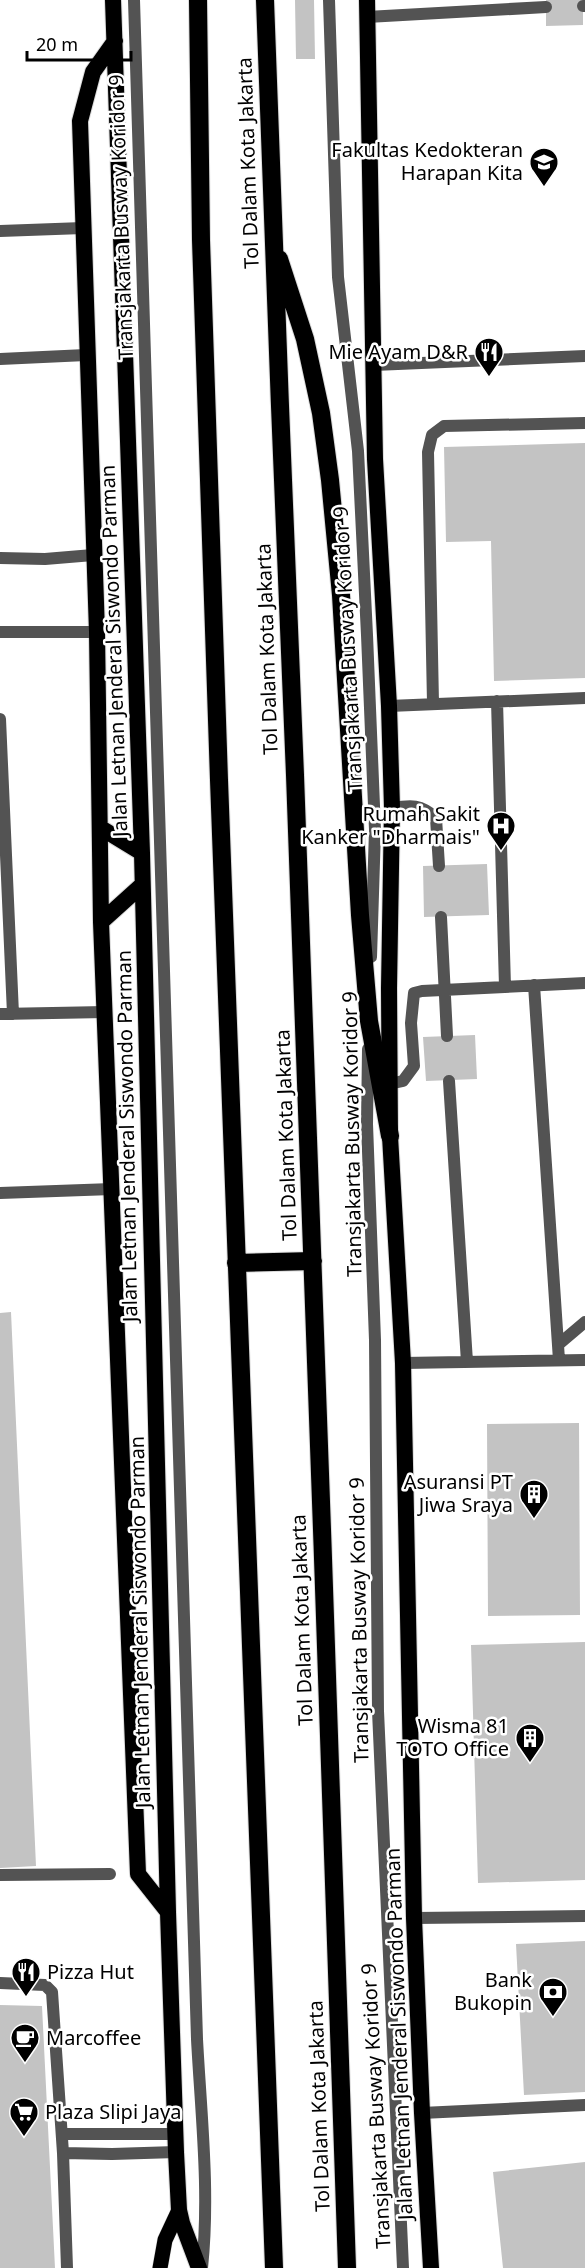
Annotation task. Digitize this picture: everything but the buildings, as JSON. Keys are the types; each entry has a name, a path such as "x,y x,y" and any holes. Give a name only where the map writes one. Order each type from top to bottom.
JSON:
{"highway":[{"name":"Jalan Letnan Jenderal Siswondo Parman","path":"113,0 142,853 175,2134 179,2210 200,2268"},
{"path":"198,0 201,240 236,1263 274,2268"},
{"name":"Tol Dalam Kota Jakarta","path":"266,0 272,238 313,1261 346,2268"},
{"name":"Jalan Letnan Jenderal Siswondo Parman","path":"367,8 375,459 389,706 392,808 390,1136 403,1362 414,1918 430,2268"},
{"path":"115,41 93,72 80,121 97,632 101,922 138,1874 168,1912"},
{"path":"272,238 305,339 321,413 330,480 341,595 360,915 369,1021 390,1136"},
{"path":"101,828 142,853"},
{"path":"101,922 142,885"},
{"path":"236,1263 313,1261"}],"main road":[{"path":"160,2268 165,2240 179,2210"},
{"path":"428,2241 437,2268"}],"street":[{"name":"Transjakarta Busway Koridor 9","path":"134,0 197,2027 206,2201 206,2237 200,2268"},
{"name":"Transjakarta Busway Koridor 9","path":"329,0 338,277 358,451 375,831 367,1124 375,1340 378,1711 403,2268"},
{"path":"367,8 546,7"},
{"path":"0,231 83,228"},
{"path":"0,359 86,355"},
{"path":"374,364 585,357"},
{"path":"434,704 428,452 432,435 444,426 585,423"},
{"path":"0,558 45,559 93,555"},
{"path":"0,632 97,632"},
{"path":"389,706 585,698"},
{"path":"497,701 505,987"},
{"path":"0,719 6,1014 105,1012"},
{"path":"392,808 408,806 426,808 436,818 439,866"},
{"path":"441,916 447,1036"},
{"path":"389,1084 403,1081 414,1066 411,1023 414,993 443,989 585,983"},
{"path":"534,985 559,1360"},
{"path":"449,1081 467,1362"},
{"path":"0,1193 112,1189"},
{"path":"559,1344 585,1322"},
{"path":"403,1362 585,1360"},
{"path":"0,1875 110,1874"},
{"path":"414,1918 585,1916"},
{"path":"0,1983 45,1985 52,1992 62,2134 67,2268"},
{"path":"422,2113 585,2105"},
{"path":"62,2134 175,2134"},
{"path":"63,2153 176,2152"}],"place":[{"name":"Fakultas Kedokteran Harapan Kita","path":"544,188"},
{"name":"Mie Ayam D&R","path":"489,378"},
{"name":"Rumah Sakit Kanker \"Dharmais\"","path":"501,852"},
{"name":"Asuransi PT Jiwa Sraya","path":"534,1520"},
{"name":"Wisma 81 TOTO Office","path":"530,1764"},
{"name":"Pizza Hut","path":"26,1998"},
{"name":"Bank Bukopin","path":"553,2018"},
{"name":"Marcoffee","path":"25,2064"},
{"name":"Plaza Slipi Jaya","path":"24,2138"}]}
